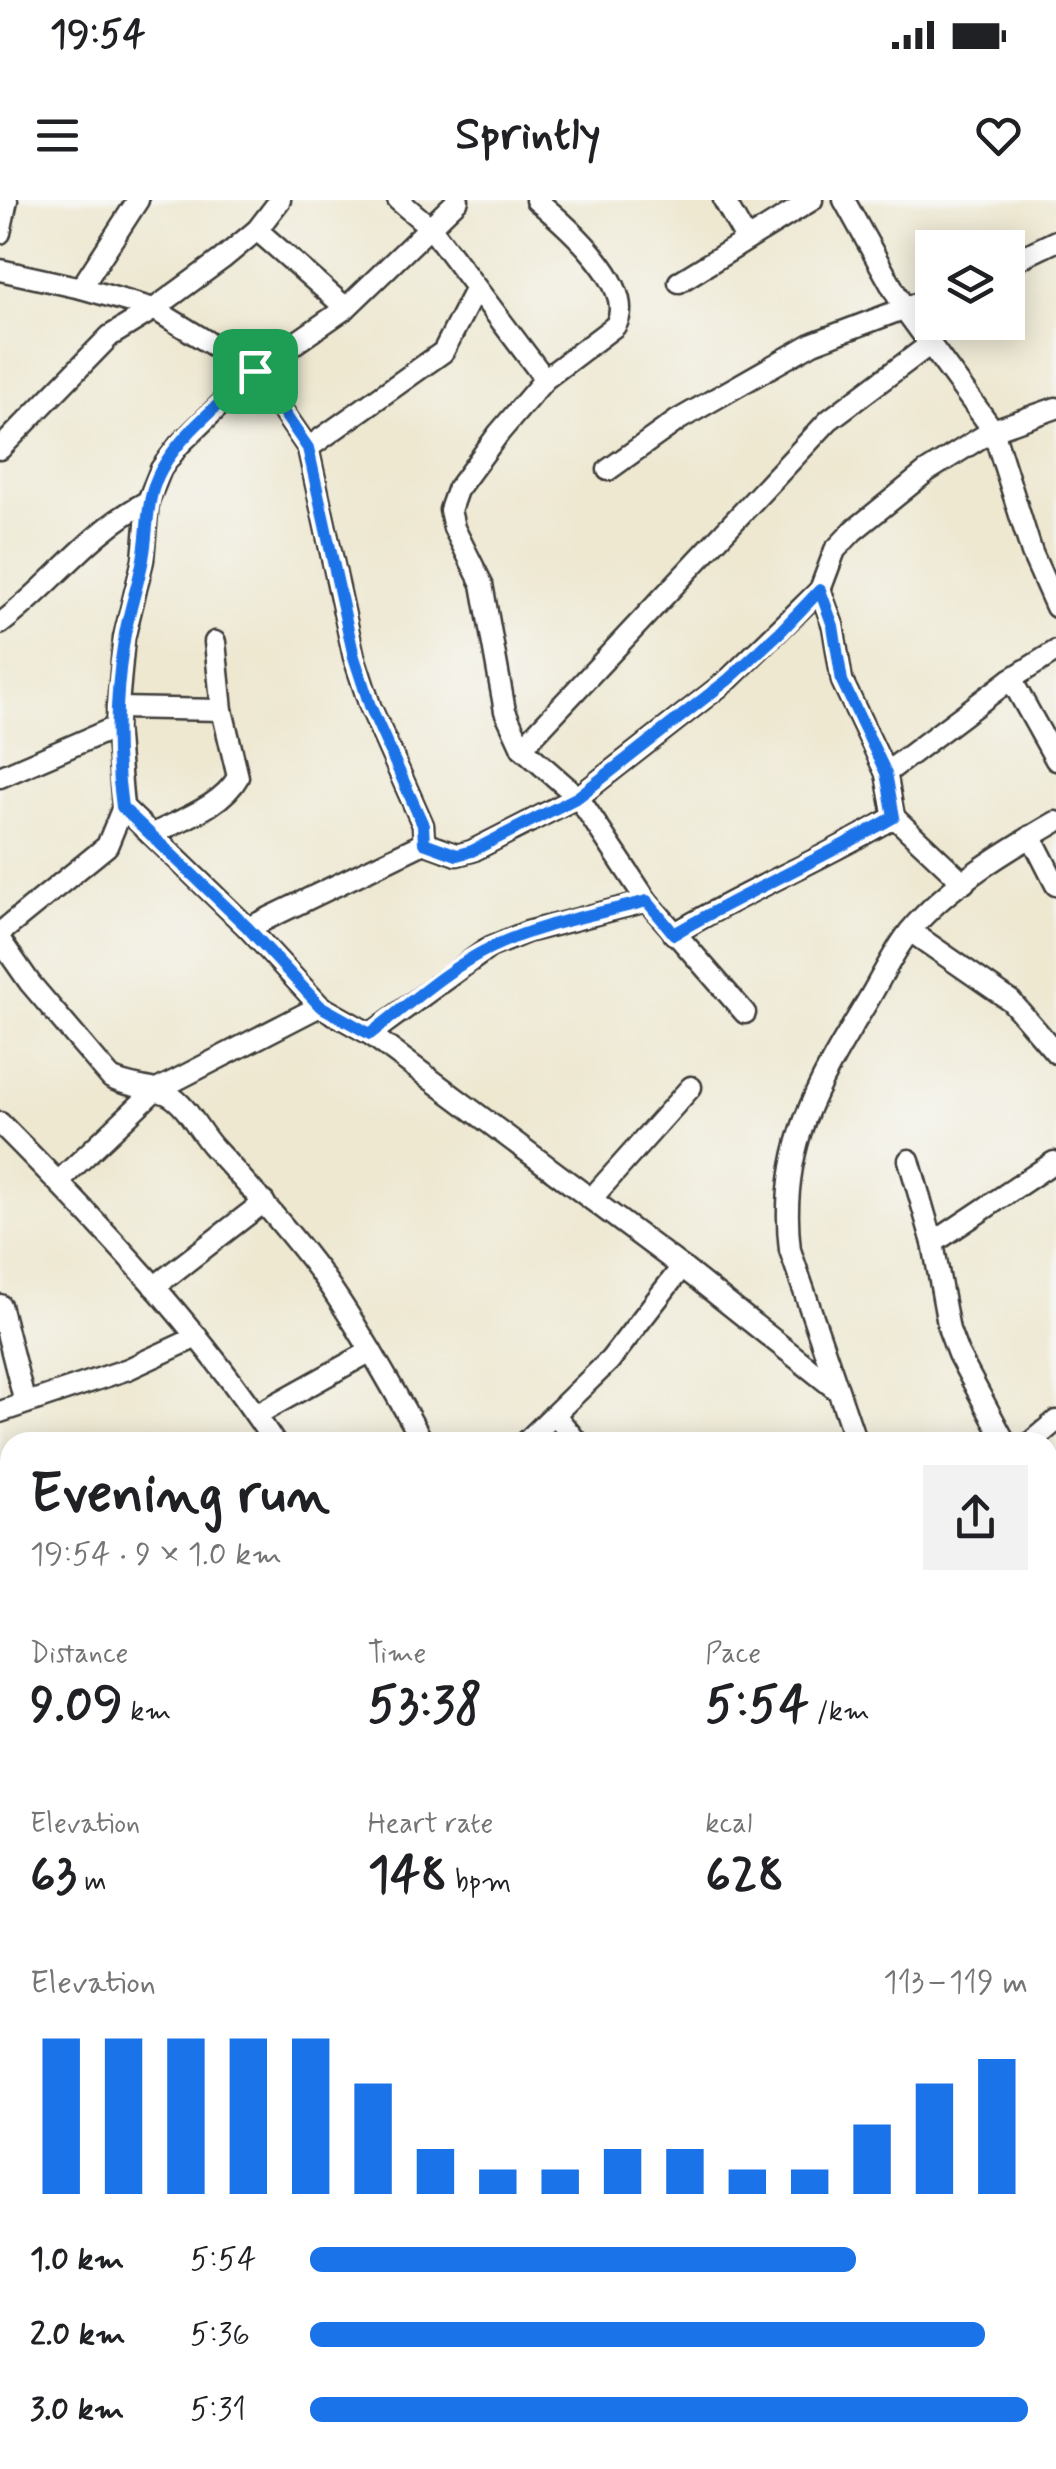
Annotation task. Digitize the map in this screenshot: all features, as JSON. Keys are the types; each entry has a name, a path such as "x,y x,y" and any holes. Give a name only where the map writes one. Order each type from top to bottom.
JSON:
{"street":[{"path":"0,233 7,200"},
{"path":"81,288 138,200"},
{"path":"5,437 110,336 154,309 258,230 280,200"},
{"path":"398,200 431,228 545,379"},
{"path":"417,1432 320,1272 264,1202 210,1145 174,1099 166,1093 123,1085 110,1078 30,982 0,937 108,846 122,807 116,718 124,638 148,532 148,501 161,469 178,445 255,371 346,308 458,200"},
{"path":"536,200 579,236 614,288 622,314 615,326 545,379 498,432 457,490 450,510 454,528 482,584 505,711 522,748 578,797 647,901 745,1013"},
{"path":"724,200 746,239"},
{"path":"679,282 812,200"},
{"path":"849,202 906,310 993,430 1032,553 1056,607"},
{"path":"258,230 346,308"},
{"path":"1025,256 1056,241"},
{"path":"0,270 154,309 255,371 308,448 354,657 370,706 423,825 424,843"},
{"path":"308,448 442,352 476,288"},
{"path":"608,470 678,420 813,342 915,306"},
{"path":"522,748 829,420 929,345"},
{"path":"248,928 424,843 457,855 472,851 578,797 729,679 780,632 820,590 835,550 852,531 926,472 993,430 1056,408"},
{"path":"0,624 43,590 115,519 148,501"},
{"path":"820,590 833,626 842,681 886,773 894,817 964,883"},
{"path":"154,834 216,801 231,790 238,777 222,710 215,642"},
{"path":"886,773 1011,679 1056,651"},
{"path":"1011,679 1056,760"},
{"path":"0,777 116,718 222,710"},
{"path":"122,807 248,928 320,1006 370,1034 682,1267 838,1391"},
{"path":"674,934 894,817"},
{"path":"852,1432 790,1250 787,1222 795,1142 822,1078 910,931 964,883 1056,822"},
{"path":"1031,836 1056,884"},
{"path":"370,1034 490,948 528,932 647,901"},
{"path":"910,931 1011,1001 1056,1053"},
{"path":"58,1182 153,1092 320,1006"},
{"path":"591,1199 690,1087"},
{"path":"0,1123 108,1232 197,1336 267,1432"},
{"path":"909,1160 933,1242 949,1330 1000,1432"},
{"path":"933,1242 1055,1161"},
{"path":"154,1288 264,1202"},
{"path":"537,1432 610,1360 682,1267"},
{"path":"0,1305 25,1403"},
{"path":"0,1412 128,1369 197,1336"},
{"path":"256,1415 371,1351"},
{"path":"555,1415 569,1432"}],"route":[{"path":"255,371 308,448 354,657 370,706 423,825 424,843 457,855 472,851 578,797 729,679 820,590 833,626 842,681 886,773 894,817 674,934 647,901 528,932 490,948 370,1034 320,1006 248,928 122,807 119,784 116,727 124,638 148,532 148,501 161,469 178,445 255,371"}]}
